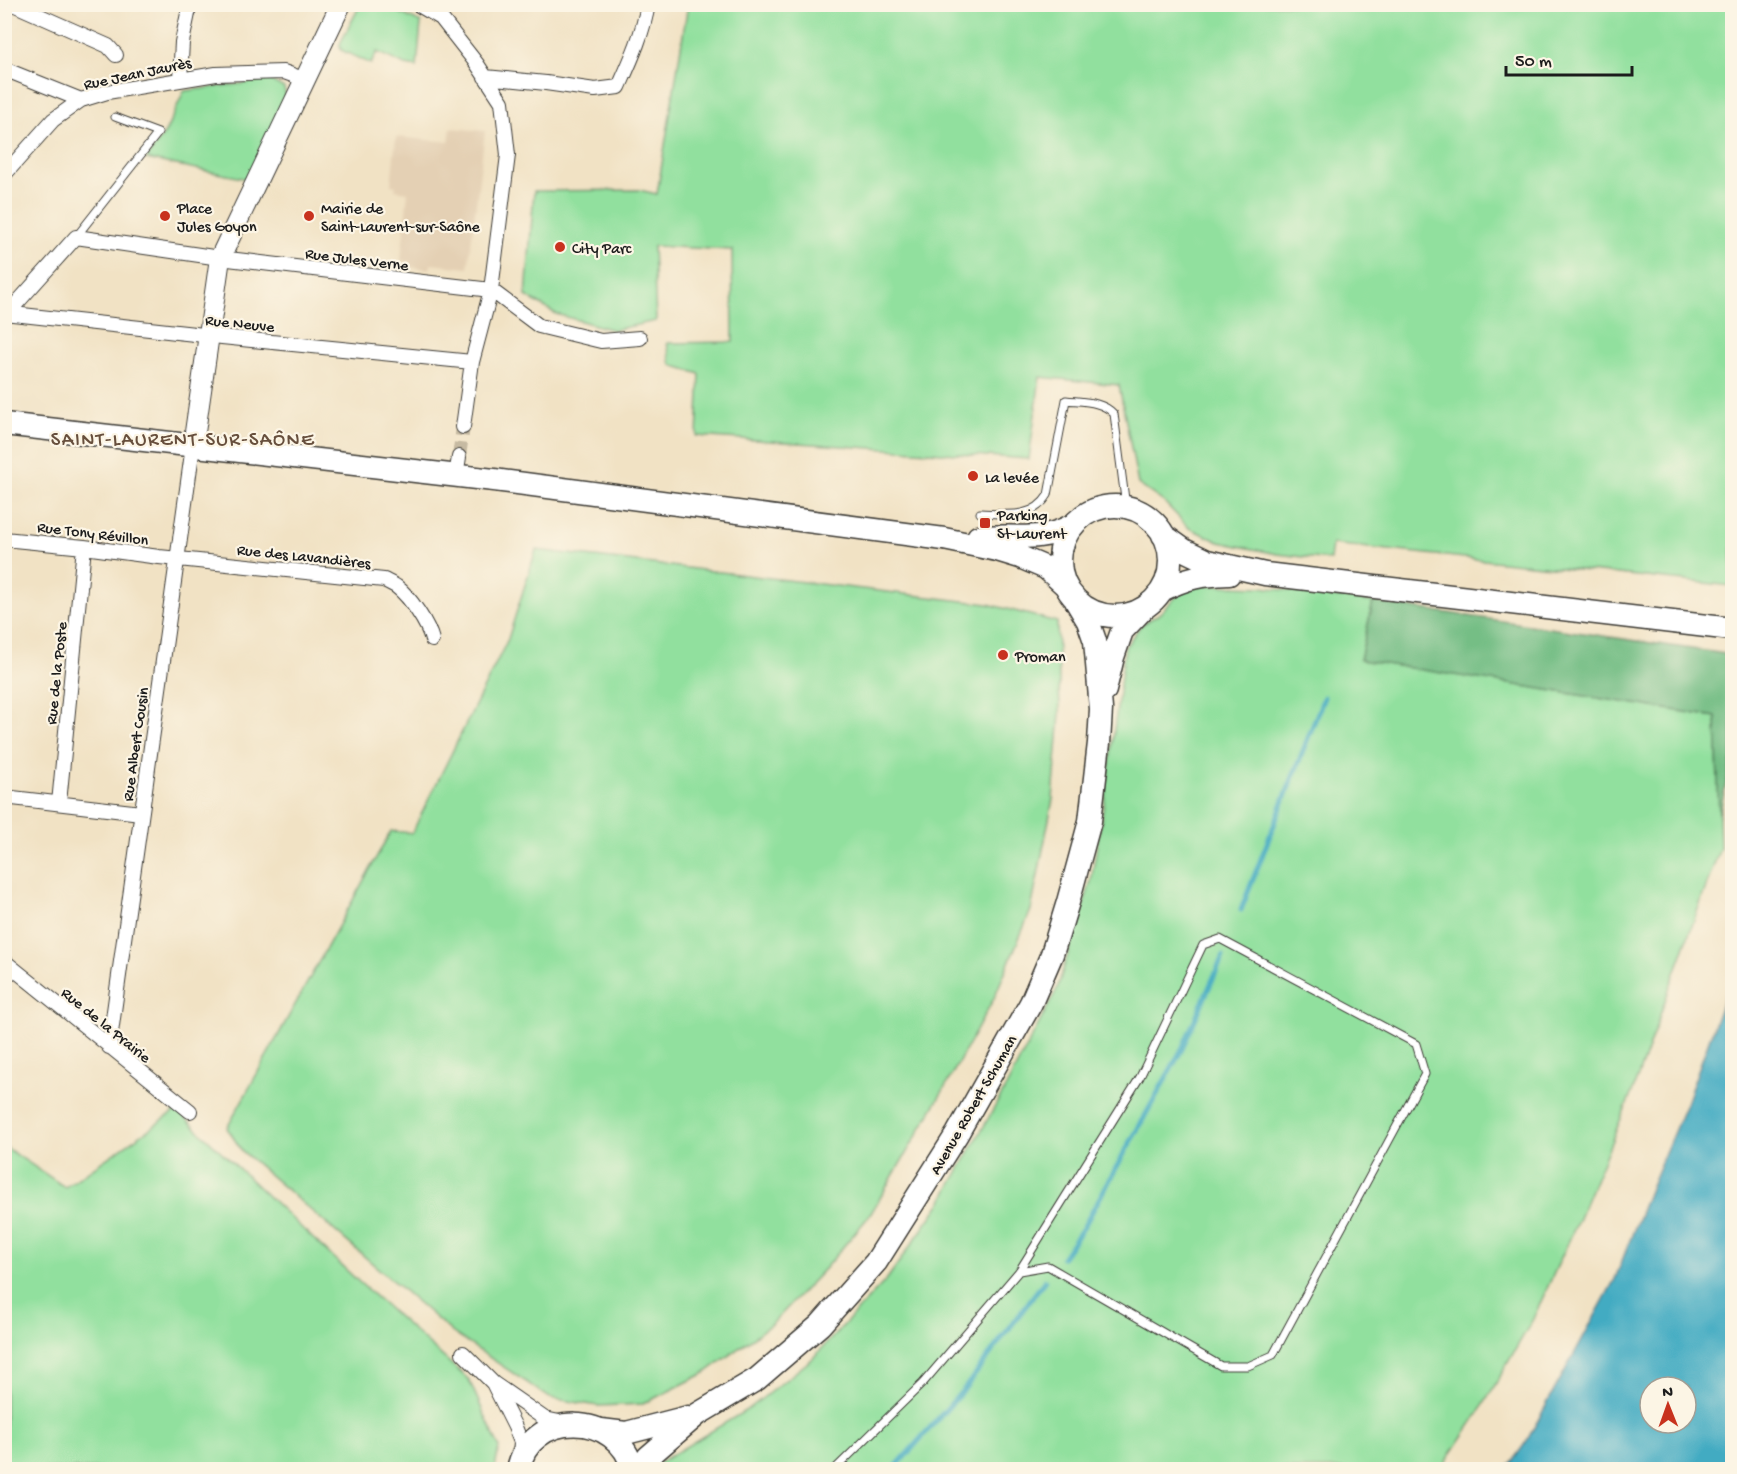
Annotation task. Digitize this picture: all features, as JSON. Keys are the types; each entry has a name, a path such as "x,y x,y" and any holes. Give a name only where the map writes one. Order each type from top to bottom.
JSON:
{"main road":[{"path":"4,424 193,446 457,466 944,539 997,550 1046,568 1090,611 1106,616 1126,615 1144,609 1162,590 1170,566 1169,552 1163,535 1154,522 1126,507 1111,506 1096,509 1059,532 1033,538 984,536 944,539"},
{"path":"1070,593 1060,571 1060,555 1064,539 1071,526"},
{"path":"1163,535 1184,550 1207,561 1264,574 1732,629"},
{"path":"1162,590 1179,581 1201,575 1264,574"},
{"name":"Avenue Robert Schuman","path":"642,1470 648,1457 698,1414 757,1379 820,1325 876,1262 957,1134 1031,1003 1052,954 1090,821 1099,743 1101,709 1095,641 1088,621 1070,593"},
{"name":"Avenue Robert Schuman","path":"1101,709 1113,657 1122,631 1144,609"},
{"name":"Avenue Robert Schuman","path":"569,1424 585,1424 601,1430 626,1433 698,1414"},
{"path":"519,1466 527,1448 538,1437 552,1428 569,1424"},
{"path":"601,1430 615,1438 626,1451 633,1470"}],"street":[{"path":"13,4 108,46 116,55"},
{"path":"180,79 182,42 190,4"},
{"path":"193,446 220,258 342,4"},
{"path":"417,4 441,18 502,102 508,155 491,290 472,362 463,427"},
{"path":"485,77 546,82 595,90 619,87 639,40 648,4"},
{"path":"4,69 81,100"},
{"name":"Rue Jean Jaurès","path":"4,175 53,120 81,100 107,92 216,74 284,72 306,80"},
{"path":"6,313 76,237"},
{"name":"Rue Jules Verne","path":"76,237 220,258 491,290"},
{"path":"491,290 539,326 601,340 640,338"},
{"name":"Rue Neuve","path":"6,313 472,362"},
{"name":"Rue Albert Cousin","path":"109,1047 193,446"},
{"name":"Rue Tony Révillon","path":"4,539 178,558"},
{"name":"Rue de la Poste","path":"59,803 84,547"},
{"name":"Rue des Lavandières","path":"178,558 384,580 396,586 406,596 429,628 432,640"},
{"path":"4,797 141,813"},
{"name":"Rue de la Prairie","path":"4,961 190,1112"},
{"path":"463,1353 493,1383 545,1419 569,1424"},
{"path":"493,1383 521,1442 519,1466"}],"lane":[{"path":"76,237 158,133 115,117"},
{"path":"980,513 1018,514 1042,505 1048,495 1066,400 1099,404 1114,414 1126,507"},
{"path":"834,1470 923,1383 1020,1271 1140,1077 1203,945 1220,939 1416,1044 1425,1074 1274,1355 1248,1366 1221,1366 1048,1266 1020,1271"}],"shaded area":[{"path":"451,128 485,131 468,268 431,264 430,269 410,267 410,262 401,261 408,192 395,190 396,186 391,185 396,137 449,142"}],"green space":[{"path":"688,4 1732,5 1732,586 1332,544 1330,560 1277,554 1219,542 1189,528 1165,503 1138,484 1119,385 1040,377 1029,459 697,436 700,374 671,365 667,343 733,342 732,250 653,246 656,321 613,330 556,314 526,296 534,191 639,190 657,194"},
{"path":"360,5 384,5 421,23 417,67 405,65 377,52 371,64 341,50 340,44"},
{"path":"270,80 284,88 288,103 247,179 146,159 166,131 184,91"},
{"path":"536,550 988,604 1057,622 1060,713 1053,799 1031,910 994,998 943,1091 870,1215 826,1267 774,1322 705,1373 643,1404 598,1406 550,1398 453,1333 242,1151 227,1128 391,831 412,833 508,639"},
{"path":"1198,585 1262,587 1373,602 1360,660 1716,717 1720,848 1633,1090 1577,1223 1533,1319 1480,1411 1441,1469 656,1470 657,1464 750,1408 812,1359 887,1279 940,1204 1006,1087 1057,989 1091,881 1106,791 1125,647 1141,625 1159,614 1179,594"},
{"path":"1373,602 1732,655 1732,757 1719,816 1716,717 1360,660"},
{"path":"177,1110 359,1282 469,1380 499,1447 495,1469 5,1469 5,1147 65,1187"}],"water":[{"path":"1732,977 1732,1447 1721,1469 1507,1469 1526,1442 1615,1279 1685,1106"}],"waterway":[{"path":"1241,910 1324,697"},
{"path":"1062,1258 1083,1228 1182,1049 1223,956"},
{"path":"893,1470 965,1388 1045,1280"}],"tunnel":[{"path":"459,457 463,427"}],"place":[{"name":"Place Jules Goyon","path":"165,216"},
{"name":"Mairie de Saint-Laurent-sur-Saône","path":"309,216"},
{"name":"City Parc","path":"560,247"},
{"name":"La levée","path":"973,476"},
{"name":"Parking St-Laurent","path":"985,523"},
{"name":"Proman","path":"1003,655"}],"district":[{"name":"SAINT-LAURENT-SUR-SAÔNE","path":"183,438"}]}
